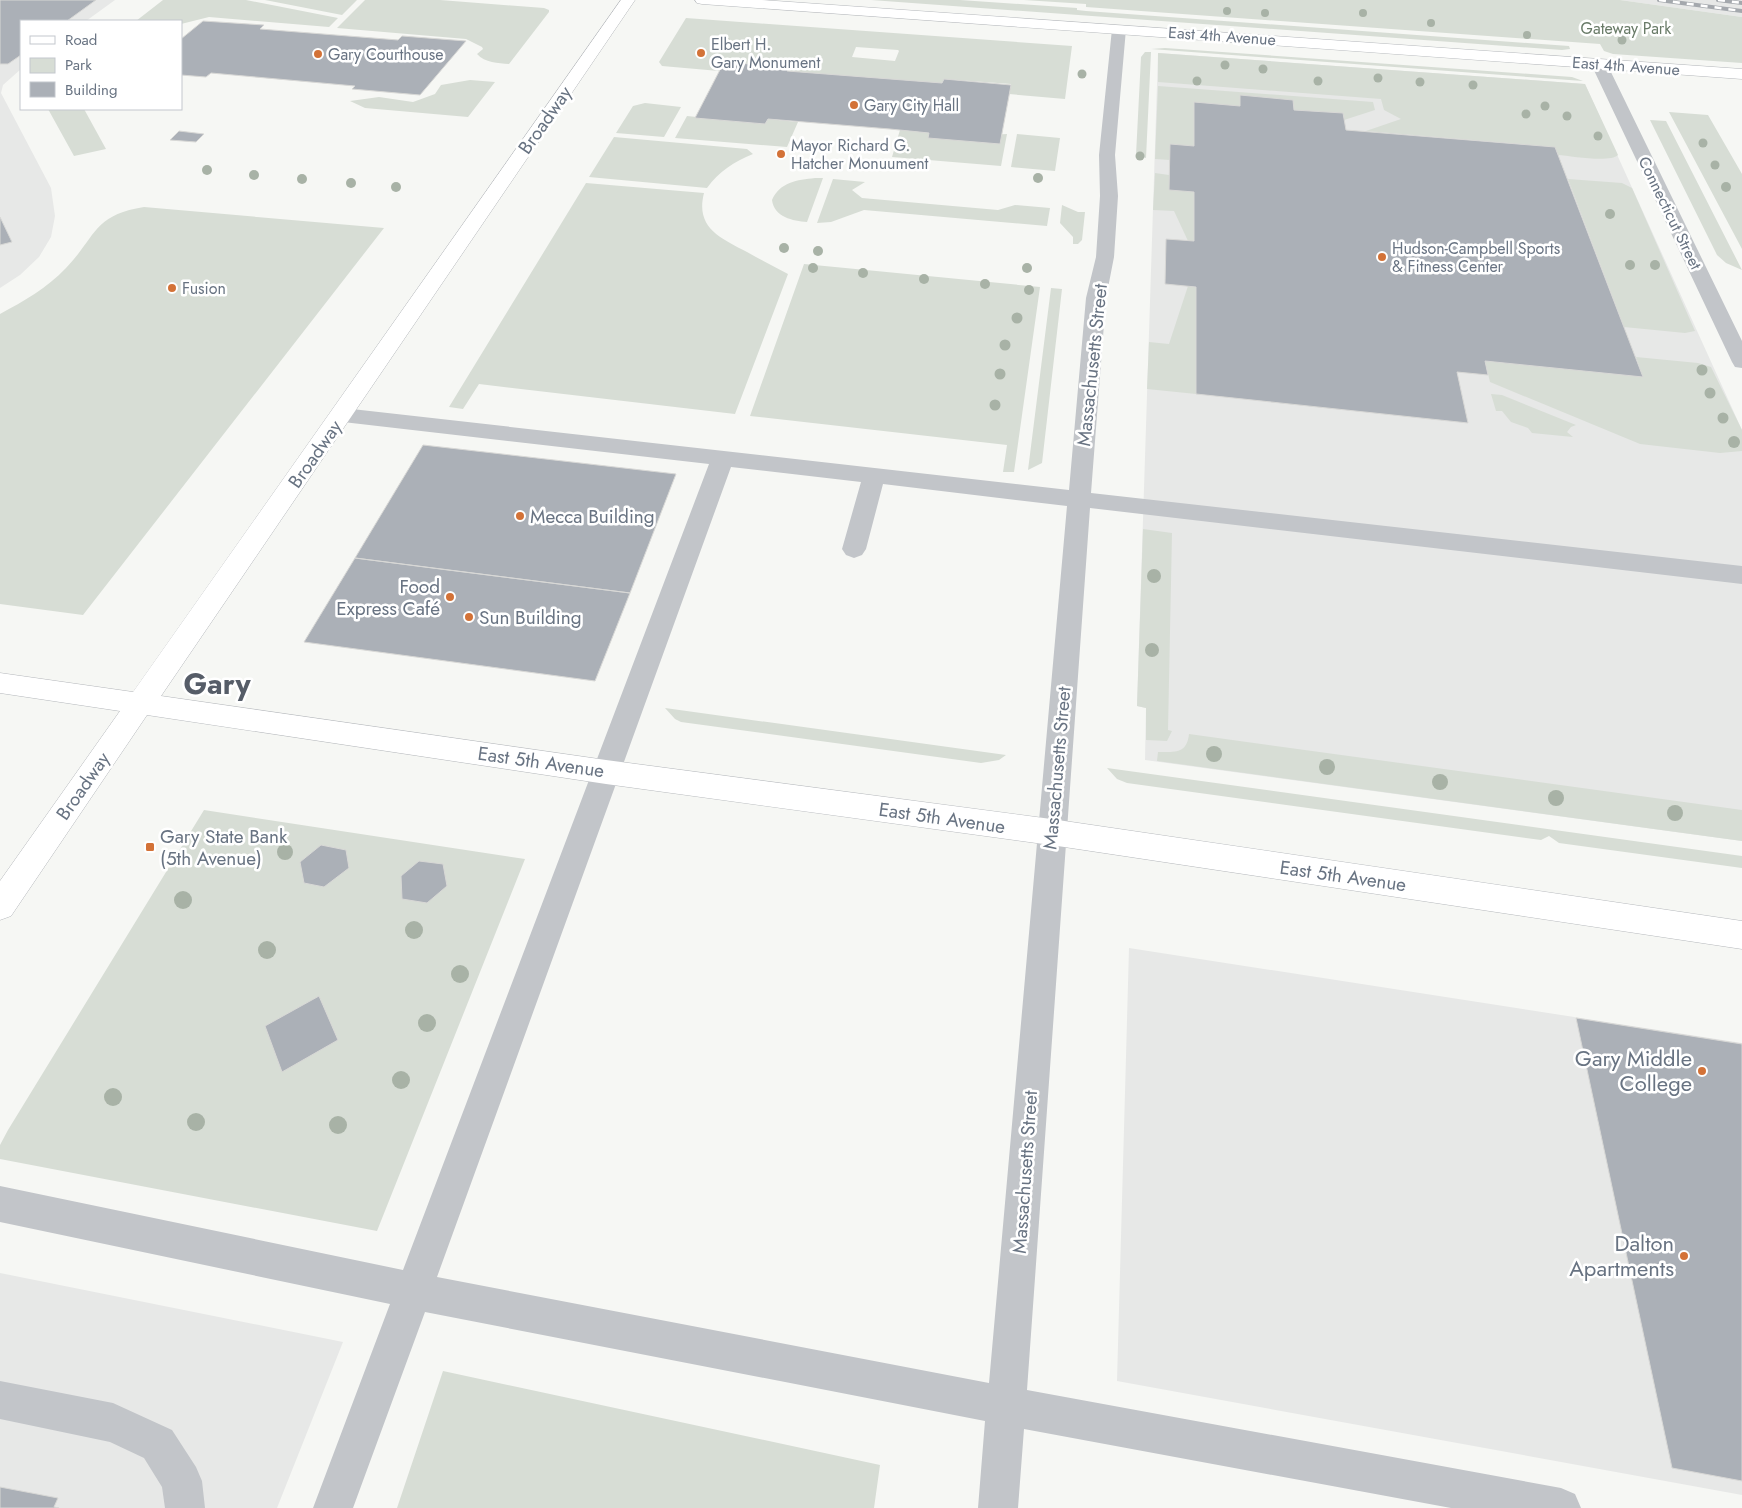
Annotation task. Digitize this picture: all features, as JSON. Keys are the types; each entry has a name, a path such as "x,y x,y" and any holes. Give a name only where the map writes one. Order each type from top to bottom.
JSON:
{"main road":[{"name":"Broadway","path":"0,906 343,415 628,0"},
{"name":"East 4th Avenue","path":"702,0 1742,74"},
{"name":"East 5th Avenue","path":"0,683 141,702 606,772 1051,832 1742,935"}],"street":[{"name":"Massachusetts Street","path":"998,1508 1051,832 1096,298 1105,248 1109,196 1107,155 1119,29"},
{"name":"Connecticut Street","path":"1599,64 1742,362"},
{"path":"343,415 1742,575"},
{"path":"334,1508 723,458"},
{"path":"854,549 874,475"},
{"path":"0,1204 414,1291 1007,1406 1561,1508"},
{"path":"0,1400 112,1424 158,1444 182,1481 185,1508"}],"shaded area":[{"path":"0,0 115,0 87,20 20,20 20,70 3,85 1,93 51,188 55,216 51,237 39,257 20,275 0,288"},
{"path":"1620,0 1742,0 1742,17"},
{"path":"1158,53 1585,84 1742,430 1742,841 1145,760 1146,708 1137,706"},
{"path":"1129,948 1742,1043 1742,1495 1117,1381"},
{"path":"0,1273 343,1342 277,1508 0,1508"}],"green space":[{"path":"163,0 246,0 338,18 329,27 209,17 182,24 182,20 137,20"},
{"path":"265,0 357,0 342,15"},
{"path":"365,0 440,0 544,8 549,10 549,12 509,64 492,62 480,57 477,54 483,49 482,47 466,39 337,28"},
{"path":"871,0 960,0 1077,8 1077,10 1086,11 1569,46 1570,49 1562,50"},
{"name":"Gateway Park","path":"1024,0 1620,0 1742,17 1742,63 1613,54 1604,51 1600,44 1086,7 1086,4"},
{"path":"686,18 1072,46 1065,99 1009,94 1011,84 944,79 942,83 787,71 789,67 724,62 719,71 662,66 659,62","holes":["856,47 898,50 895,61 852,57"]},
{"path":"1165,48 1572,77 1583,81 1151,49"},
{"path":"1145,52 1151,52 1146,158 1136,155 1141,57"},
{"path":"1158,53 1585,84 1618,155 1607,159 1581,158 1558,155 1555,147 1366,131 1401,119 1384,110 1381,99 1158,82"},
{"path":"470,80 495,82 468,117 365,108 350,101 379,97 413,102 435,94 441,85"},
{"path":"1158,86 1373,102 1375,110 1344,120 1343,113 1294,110 1293,100 1240,95 1240,106 1194,102 1194,146 1170,144 1170,160 1155,159"},
{"path":"645,103 681,107 664,137 616,133 633,106"},
{"path":"49,110 85,110 106,149 74,156"},
{"path":"1669,112 1708,115 1742,174 1742,249"},
{"path":"687,116 765,124 768,119 798,122 787,147 675,138"},
{"path":"1650,120 1666,121 1742,270 1726,263 1717,255"},
{"path":"900,130 929,133 928,138 1007,134 1001,166 892,157"},
{"path":"1017,134 1060,138 1055,171 1011,167"},
{"path":"614,137 747,149 753,154 727,168 707,188 589,177"},
{"path":"1155,173 1169,175 1194,192 1194,241 1188,241 1174,211 1153,210"},
{"path":"823,178 807,222 790,219 776,210 772,200 780,189 796,181"},
{"path":"833,179 865,182 852,190 862,198 998,210 1015,205 1050,208 1047,226 864,210 831,222 817,223"},
{"path":"1568,179 1622,183 1632,188 1695,331 1685,333 1624,327"},
{"path":"586,183 704,193 703,215 712,230 728,242 788,274 735,414 479,384 463,409 449,407"},
{"path":"1062,205 1078,212 1085,212 1082,240 1078,244 1073,244 1073,237 1060,223"},
{"path":"144,207 384,228 83,615 0,604 0,314 35,294 59,275 105,222 127,211"},
{"path":"804,264 1040,287 1014,472 1003,472 1007,445 750,416"},
{"path":"1188,286 1196,287 1196,394 1147,389 1149,342 1169,344"},
{"path":"1051,288 1062,289 1042,463 1028,470"},
{"path":"1636,357 1698,363 1711,367 1742,430 1742,451 1720,453 1640,444 1490,382 1485,361 1643,377"},
{"path":"1491,394 1502,395 1576,425 1567,432 1573,437 1532,433 1528,428 1511,422 1502,411 1496,411"},
{"path":"1143,529 1172,533 1168,730 1172,731 1167,741 1146,740 1146,708 1137,706"},
{"path":"665,708 1006,755 999,760 981,763 681,722 675,719"},
{"path":"1189,734 1742,810 1742,841 1157,761 1158,752 1175,752 1183,748 1188,741"},
{"path":"1107,768 1742,856 1742,868 1559,843 1549,836 1541,840 1127,783 1117,779"},
{"path":"204,810 525,859 377,1231 0,1159 0,1145 8,1130"},
{"path":"443,1371 880,1465 874,1508 397,1508"}],"building":[{"path":"0,0 96,0 68,20 20,20 20,56 8,64 0,64"},
{"name":"Gary Courthouse","path":"203,21 264,25 260,29 398,40 402,36 466,41 420,95 352,89 355,86 211,73 206,77 182,75 182,38"},
{"name":"Gary City Hall","path":"724,62 789,67 787,71 942,83 944,79 1011,85 1000,144 928,138 929,133 890,129 768,119 765,124 695,118"},
{"name":"Hudson-Campbell Sports & Fitness Center","path":"1240,95 1293,100 1294,110 1343,113 1346,130 1555,147 1643,377 1485,361 1488,375 1457,372 1468,423 1196,394 1196,287 1165,284 1166,239 1194,241 1194,192 1169,190 1170,144 1194,146 1194,102 1240,106"},
{"path":"179,131 204,134 196,142 170,140"},
{"path":"0,217 12,242 0,245"},
{"name":"Mecca Building","path":"423,445 676,474 630,593 355,558"},
{"name":"Sun Building","path":"355,558 630,593 595,681 304,642"},
{"path":"321,845 346,850 349,868 324,887 304,883 300,862"},
{"path":"419,861 443,864 447,886 427,903 402,899 401,876"},
{"path":"319,996 338,1040 282,1072 265,1026"},
{"name":"Dalton Apartments","path":"1576,1018 1742,1044 1742,1481 1672,1468"},
{"path":"0,1487 58,1498 54,1507 59,1508 0,1508"}],"railway":[{"path":"1659,0 1742,11"},
{"path":"1718,0 1742,3"}],"place":[{"name":"Elbert H. Gary Monument","path":"701,53"},
{"name":"Gary Courthouse","path":"318,54"},
{"name":"Gary City Hall","path":"854,105"},
{"name":"Mayor Richard G. Hatcher Monuument","path":"781,154"},
{"name":"Hudson-Campbell Sports & Fitness Center","path":"1382,257"},
{"name":"Fusion","path":"172,288"},
{"name":"Mecca Building","path":"520,516"},
{"name":"Food Express Café","path":"450,597"},
{"name":"Sun Building","path":"469,617"},
{"name":"Gary State Bank (5th Avenue)","path":"150,847"},
{"name":"Gary Middle College","path":"1702,1071"},
{"name":"Dalton Apartments","path":"1684,1256"}],"district":[{"name":"Gary","path":"217,684"}]}
